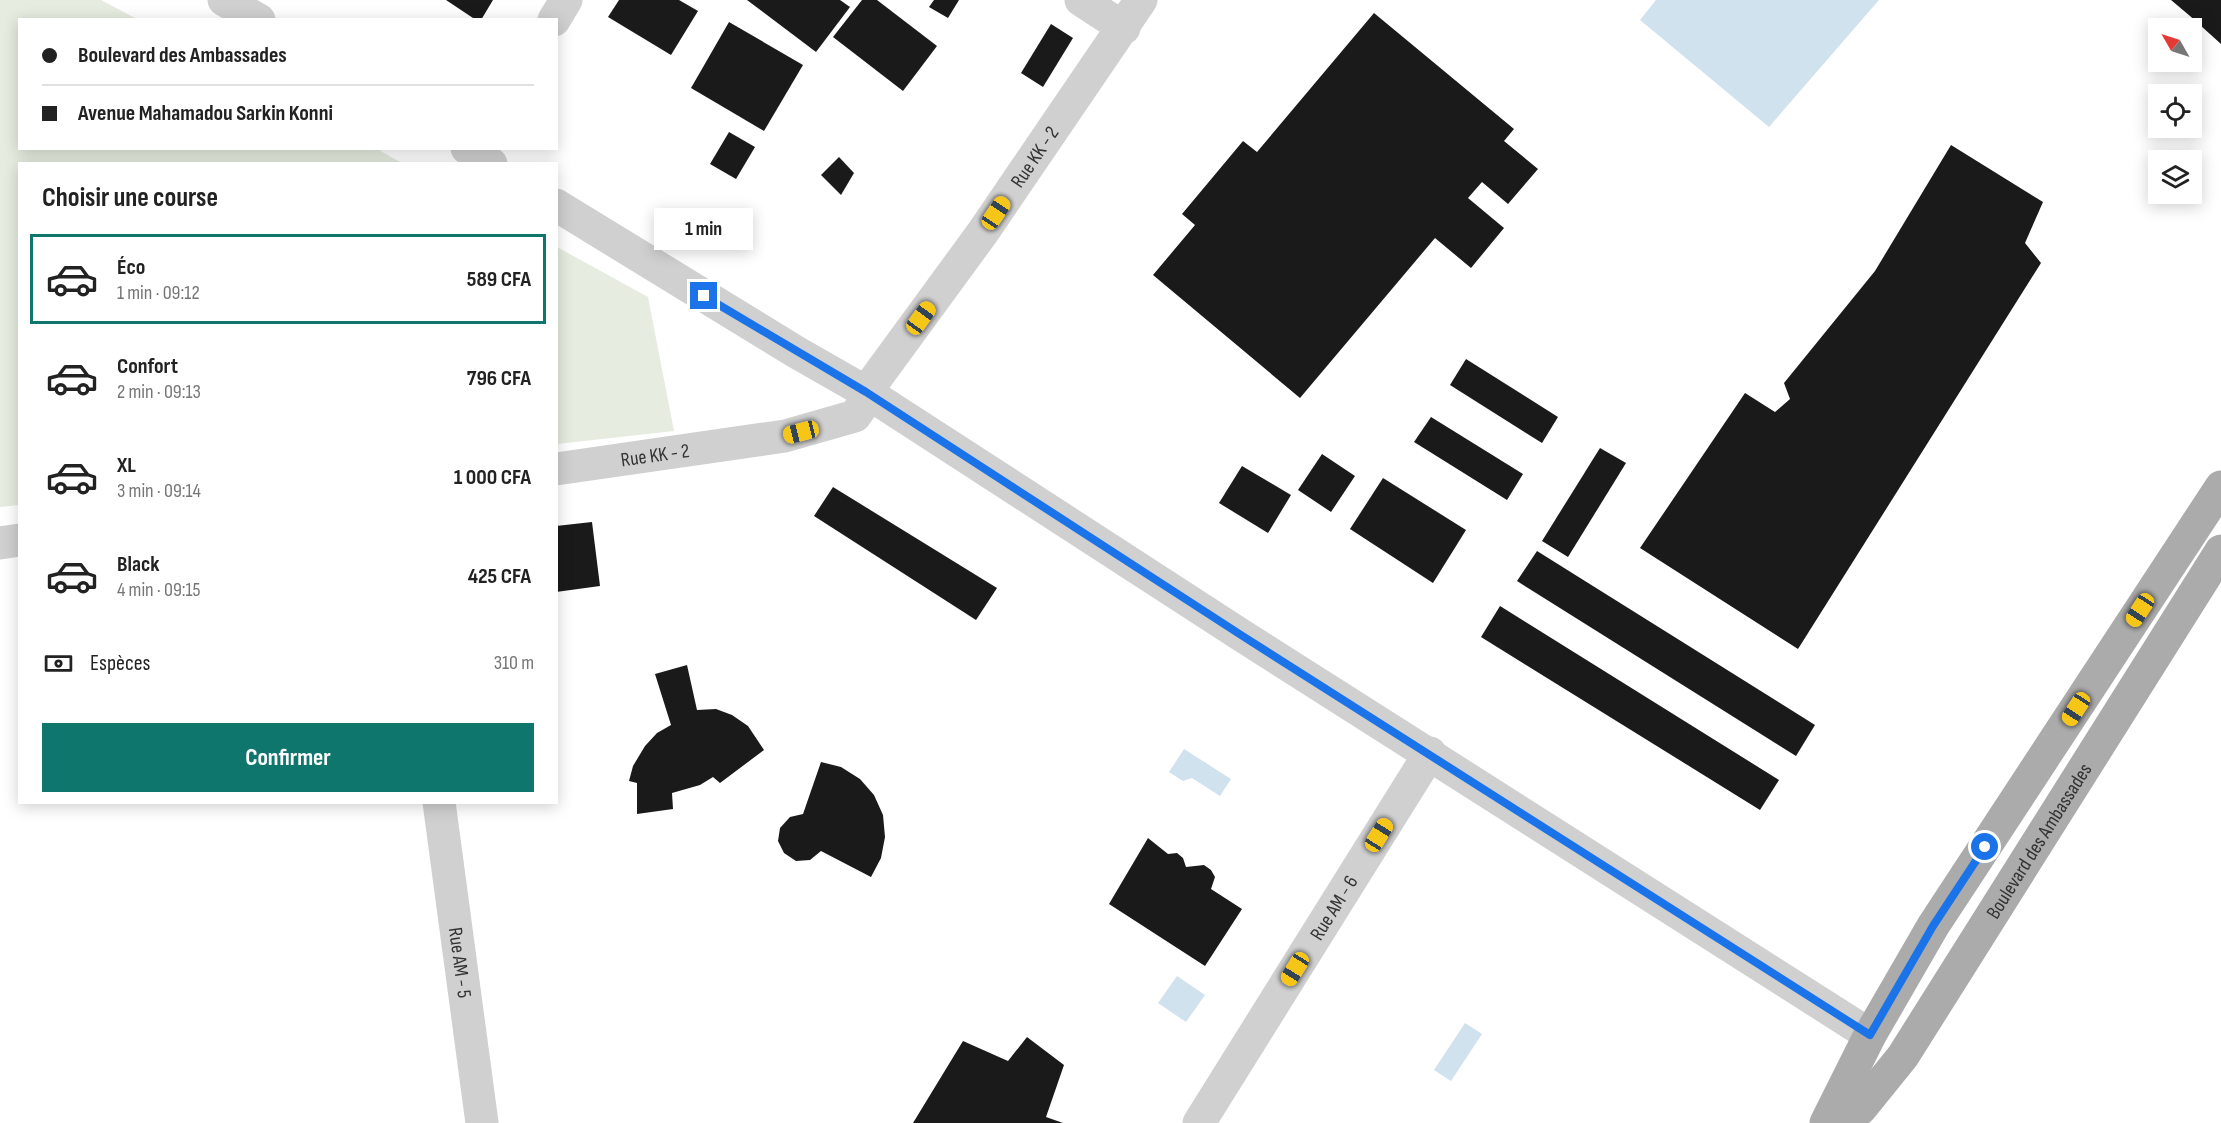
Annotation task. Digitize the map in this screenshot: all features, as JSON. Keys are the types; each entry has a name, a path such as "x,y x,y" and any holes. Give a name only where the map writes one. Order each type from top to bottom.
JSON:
{"main road":[{"name":"Boulevard des Ambassades","path":"1826,1123 1870,1035 1933,926 2221,487"},
{"name":"Boulevard des Ambassades","path":"1844,1123 1873,1094 1903,1056 1974,939 2221,550"}],"street":[{"path":"224,0 256,18"},
{"path":"556,18 566,0"},
{"path":"1081,0 1124,27"},
{"name":"Rue KK - 2","path":"558,469 774,438 816,429 855,416 866,400 866,392 969,251 1141,0"},
{"path":"558,206 776,340 866,392 1241,635 1430,753 1870,1035"},
{"path":"0,543 18,540"},
{"name":"Rue AM - 6","path":"1199,1123 1430,753"},
{"name":"Rue AM - 5","path":"439,804 482,1123"}],"shaded area":[{"path":"0,0 101,0 135,18 18,18 18,150 379,150 400,162 18,162 18,505 0,507"},
{"path":"558,248 648,297 674,431 558,444"}],"water":[{"path":"1656,0 1879,0 1769,127 1640,20"},
{"path":"1184,749 1231,779 1220,796 1192,778 1183,781 1169,772"},
{"path":"1177,976 1205,995 1186,1022 1158,1003"},
{"path":"1465,1023 1482,1034 1451,1081 1434,1070"}],"building":[{"path":"446,0 493,0 482,18 473,18"},
{"path":"619,0 679,0 698,11 671,55 608,17"},
{"path":"747,0 840,0 850,7 816,52"},
{"path":"862,0 877,0 937,46 903,91 833,37"},
{"path":"934,0 959,0 948,18 929,7"},
{"path":"2171,0 2221,0 2221,44 2202,27 2202,18 2190,16"},
{"path":"1374,13 1514,129 1504,141 1538,169 1508,204 1482,182 1468,198 1504,228 1471,268 1435,238 1300,398 1153,275 1195,225 1182,214 1243,141 1257,152"},
{"path":"729,22 803,65 764,131 691,88"},
{"path":"1051,24 1073,38 1043,87 1021,73"},
{"path":"729,132 755,147 736,179 710,164"},
{"path":"1951,145 2043,202 2025,243 2041,263 1798,649 1640,548 1745,393 1775,412 1790,399 1784,383 1875,271"},
{"path":"839,157 854,173 841,195 821,175"},
{"path":"1466,359 1558,417 1542,443 1450,385"},
{"path":"1431,417 1523,474 1507,500 1414,442"},
{"path":"1600,448 1626,463 1568,557 1542,541"},
{"path":"1322,454 1355,476 1331,512 1298,490"},
{"path":"1242,466 1291,495 1268,533 1219,503"},
{"path":"1383,478 1466,530 1433,583 1350,529"},
{"path":"833,487 997,588 976,620 814,516"},
{"path":"592,522 600,586 558,592 558,526"},
{"path":"1537,551 1815,725 1796,756 1517,581"},
{"path":"1500,606 1779,780 1760,810 1481,637"},
{"path":"687,665 697,710 716,709 732,715 748,726 764,750 720,783 713,777 700,785 672,793 673,809 637,814 637,783 629,781 633,766 645,746 657,733 671,725 655,674"},
{"path":"821,762 841,767 860,779 874,795 883,815 885,837 881,858 871,877 821,851 810,860 796,861 784,853 778,841 780,828 790,817 803,814"},
{"path":"1148,838 1168,854 1177,853 1183,858 1186,867 1204,865 1211,870 1215,877 1211,889 1242,909 1205,966 1109,904"},
{"path":"1027,1037 1064,1065 1046,1117 1063,1123 913,1123 963,1041 1008,1061"}],"route":[{"path":"704,296 866,392 1241,635 1393,729 1870,1035 1933,926 1985,847"}]}
